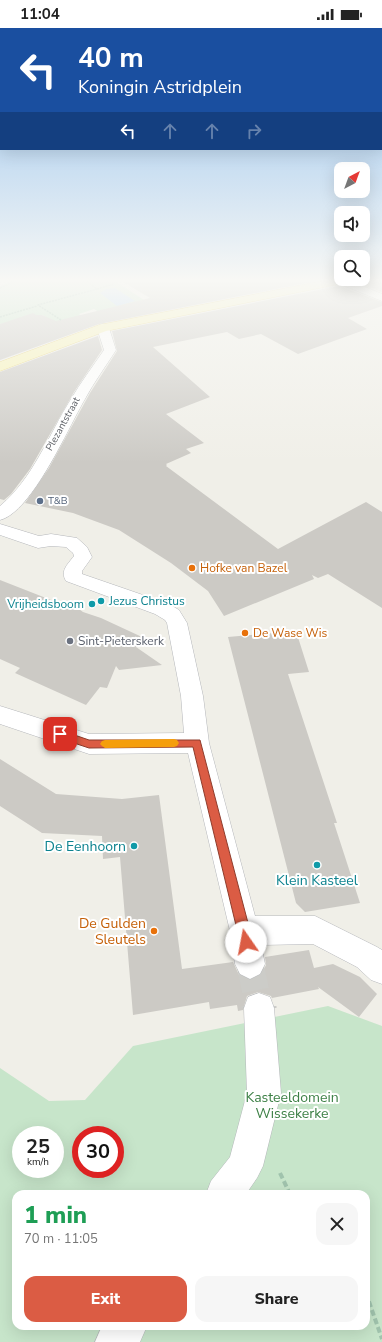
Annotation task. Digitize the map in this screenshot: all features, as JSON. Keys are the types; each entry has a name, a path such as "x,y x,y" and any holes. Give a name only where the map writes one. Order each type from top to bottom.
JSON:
{"main road":[{"path":"0,367 72,340"}],"street":[{"name":"Plezantstraat","path":"0,515 18,500 37,472 78,398 110,350 107,340"},
{"path":"0,529 38,542 51,540 71,542 81,551 83,557 73,570 72,577 162,609 172,615 177,623 192,696 197,743 244,931 250,964"},
{"path":"0,716 89,744 197,743"},
{"path":"244,931 315,930 367,957 382,969"},
{"path":"227,1190 245,1166 264,1093 259,1008"},
{"path":"114,1342 123,1330"}],"path":[{"path":"370,1304 382,1339"}],"green space":[{"name":"Kasteeldomein Wissekerke","path":"328,1006 382,1026 382,1342 0,1342 0,1068 49,1101 85,1100 133,1046"}],"building":[{"path":"0,340 54,340 0,360"},
{"path":"86,340 99,340 102,350 74,392 30,469 11,494 4,500 0,499 0,372"},
{"path":"114,340 186,340 153,347 210,397 166,414 204,443 186,449 191,453 166,464 166,466 278,549 366,502 382,512 382,608 328,574 318,578 312,575 314,579 224,616 208,591 171,563 119,530 73,513 25,503 49,468 90,393 117,351"},
{"path":"273,340 336,340 298,354"},
{"name":"Sint-Pieterskerk","path":"0,580 74,609 76,607 83,612 101,618 142,637 136,647 162,665 119,670 116,666 107,688 100,687 86,705 15,673 20,668 0,659"},
{"path":"296,631 309,672 288,674 337,823 334,823 360,903 305,912 296,903 228,637"},
{"path":"0,759 56,794 122,799 159,795 182,969 233,962 239,975 251,980 261,975 266,965 265,957 309,950 314,968 333,964 360,977 377,994 359,1017 318,987 319,989 272,998 273,1001 271,996 258,992 247,996 243,1010 238,1011 237,1005 210,1009 209,1002 133,1015 120,857 103,859 102,836 42,833 0,806"}],"tunnel":[{"path":"250,964 259,1007"}],"slow traffic":[{"path":"105,744 174,743"}],"place":[{"name":"T&B","path":"40,501"},
{"name":"Hofke van Bazel","path":"192,568"},
{"name":"Jezus Christus","path":"101,601"},
{"name":"Vrijheidsboom","path":"92,604"},
{"name":"De Wase Wis","path":"245,633"},
{"name":"Sint-Pieterskerk","path":"70,641"},
{"name":"De Eenhoorn","path":"134,846"},
{"name":"Klein Kasteel","path":"317,865"},
{"name":"De Gulden Sleutels","path":"154,931"}],"route":[{"path":"60,734 89,744 197,743 241,916 246,942"}]}
